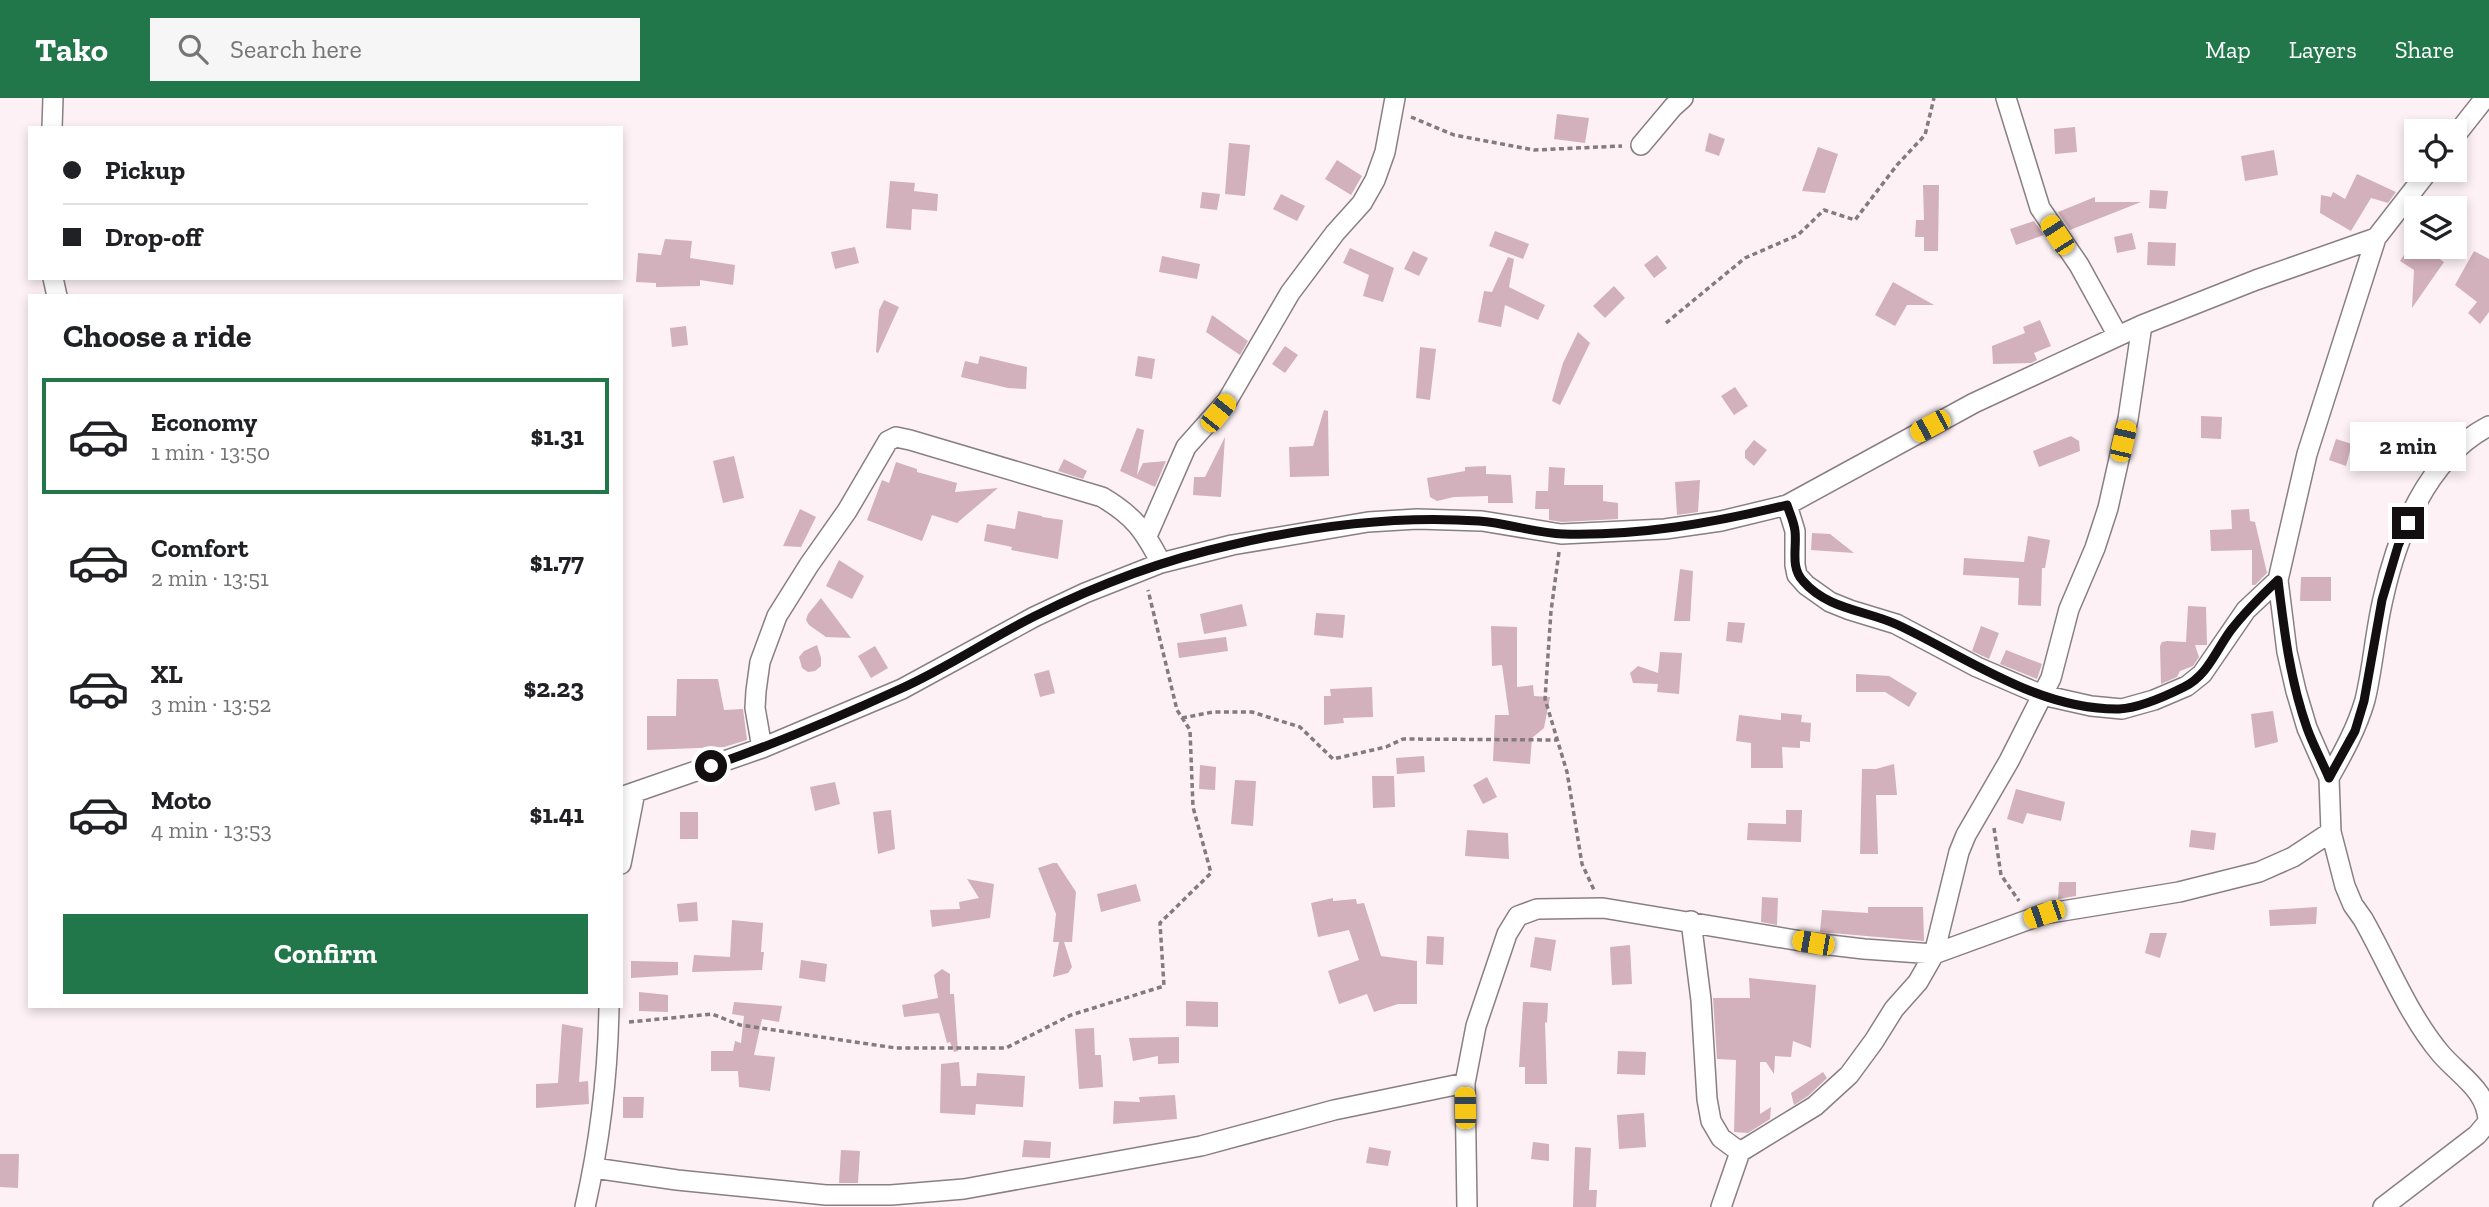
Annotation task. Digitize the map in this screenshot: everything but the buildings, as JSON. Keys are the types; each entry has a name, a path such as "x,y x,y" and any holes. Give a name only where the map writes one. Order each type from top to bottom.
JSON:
{"street":[{"path":"52,126 53,98"},
{"path":"1641,145 1683,98"},
{"path":"2006,98 2040,208 2078,265 2118,336"},
{"path":"2467,121 2485,98"},
{"path":"1147,536 1186,447 1227,401 1290,293 1335,233 1362,203 1375,180 1385,152 1394,104"},
{"path":"2383,1207 2477,1135 2488,1122 2488,1108 2479,1093 2442,1055 2428,1036 2353,905 2345,886 2331,832 2329,778 2307,729 2296,691 2287,652 2278,580 2307,454 2376,238 2420,182"},
{"path":"628,795 762,748 902,688 1034,617 1152,567 1232,545 1368,522 1417,519 1482,521 1561,534 1665,529 1721,521 1787,505 1974,403 2142,324 2376,238"},
{"path":"1721,1207 1740,1152 1815,1106 1849,1075 1894,1009 1917,982 1934,954 1959,852 1987,797 2010,761 2054,669 2069,609 2095,548 2108,508 2129,419 2142,324"},
{"path":"2329,778 2355,731 2364,701 2382,600 2398,546 2419,500 2441,464 2473,434 2489,426"},
{"path":"762,748 755,691 761,662 777,616 847,511 888,441 896,437 1102,497 1138,522 1147,536 1152,567"},
{"path":"1787,505 1795,531 1797,575 1805,585 1830,602 1896,624 1977,667 2042,695 2091,706 2122,709 2154,700 2187,686 2202,674 2246,610 2278,580"},
{"path":"623,855 635,801 628,795"},
{"path":"1468,1207 1465,1083 1476,1026 1507,934 1518,916 1537,909 1603,908 1813,943 1934,954 2044,914 2179,892 2259,872 2293,857 2331,832"},
{"path":"1691,921 1711,1121 1721,1138 1740,1152"},
{"path":"585,1207 594,1168 609,1015"},
{"path":"594,1168 677,1180 826,1195 891,1195 964,1189 1201,1146 1334,1110 1465,1083"}],"path":[{"path":"1666,323 1745,258 1798,235 1824,210 1855,220 1897,165 1925,135 1934,98"},
{"path":"1394,104 1454,135 1534,150 1641,145"},
{"path":"1561,534 1551,611 1545,699 1567,772 1582,864 1603,908"},
{"path":"609,1015 712,1014 740,1026 897,1048 1006,1048 1071,1015 1164,986 1160,923 1211,873 1193,807 1190,730 1177,710 1152,567"},
{"path":"1182,718 1213,712 1252,712 1300,727 1333,759 1386,747 1403,739 1557,740"},
{"path":"1987,797 1997,840 2001,875 2013,895 2032,915 2044,914"}],"route":[{"path":"711,766 762,748 902,688 1034,617 1085,593 1161,563 1232,545 1368,522 1417,519 1482,521 1561,534 1665,529 1721,521 1787,505 1795,531 1797,575 1805,585 1830,602 1896,624 1977,667 2042,695 2091,706 2122,709 2154,700 2187,686 2202,674 2246,610 2278,580 2287,652 2296,691 2307,729 2329,778 2355,731 2364,701 2382,600 2398,546 2408,523"}]}
